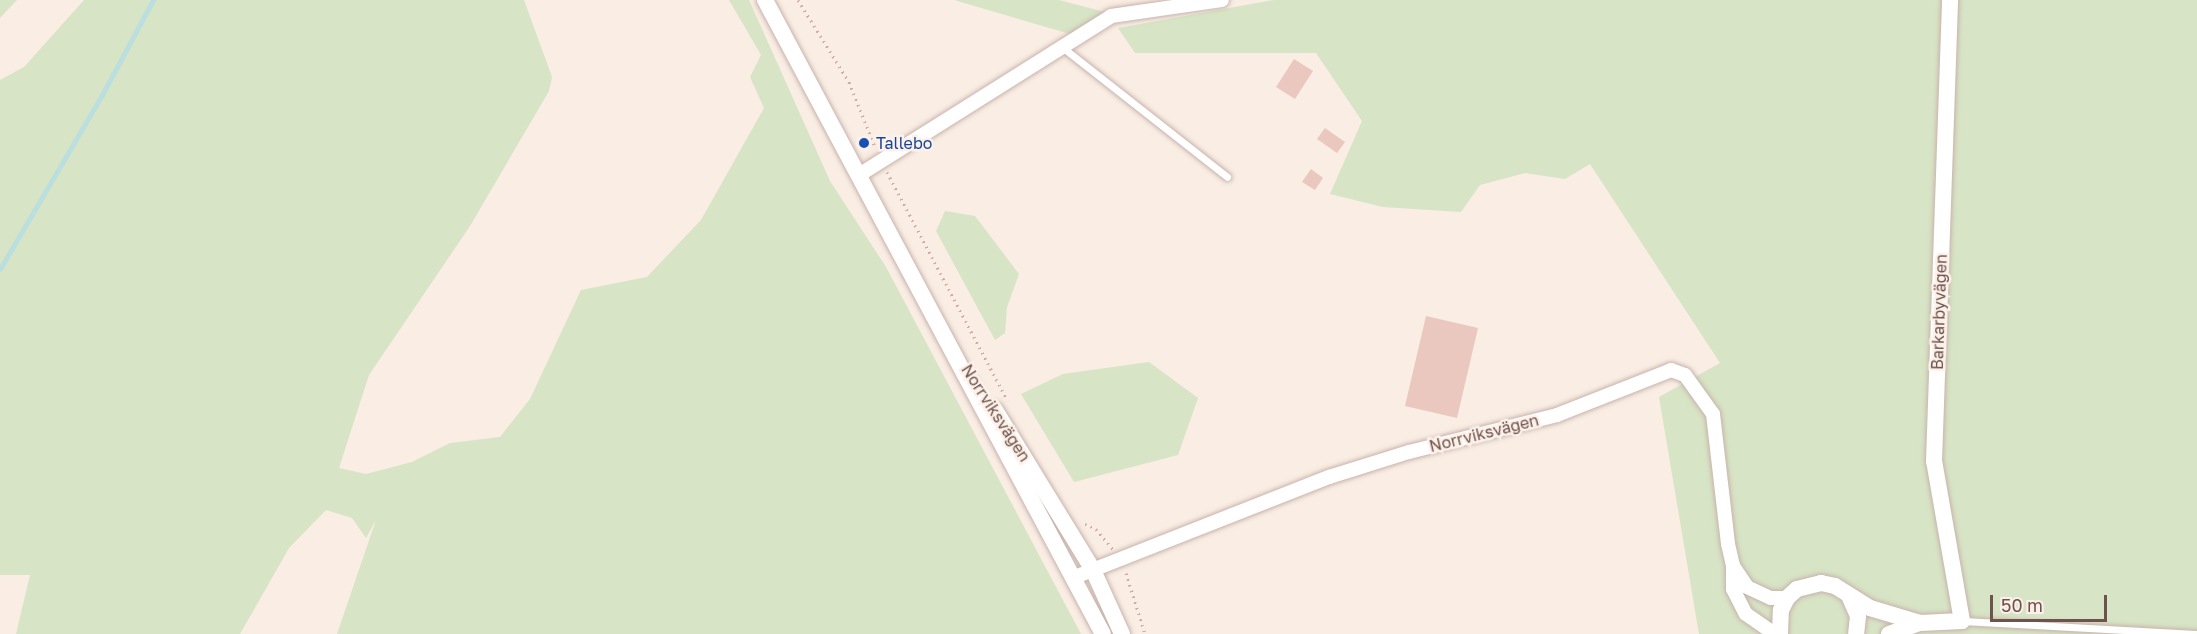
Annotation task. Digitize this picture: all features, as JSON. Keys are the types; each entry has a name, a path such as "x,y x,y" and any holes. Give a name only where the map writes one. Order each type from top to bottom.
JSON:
{"street":[{"name":"Norrviksvägen","path":"765,0 1075,577 1103,634"},
{"path":"859,174 1111,16 1222,0"},
{"name":"Barkarbyvägen","path":"1950,0 1934,461 1962,621"},
{"name":"Norrviksvägen","path":"935,319 1094,570 1122,634"},
{"name":"Norrviksvägen","path":"1075,577 1329,477 1408,452 1557,415 1671,370 1685,375 1713,414 1728,544 1733,566 1733,589 1746,614 1777,634 1781,610 1787,598 1771,598 1747,587 1733,566"},
{"name":"Norrviksvägen","path":"1022,479 1054,557 1094,634"},
{"path":"1787,598 1797,589 1821,583 1834,586 1870,608 1920,623"},
{"path":"1848,595 1858,616 1856,634"},
{"path":"1889,634 1920,623 1962,621"}],"lane":[{"path":"1062,47 1227,177"},
{"path":"1962,621 2197,634"},
{"path":"2046,626 2046,634"}],"path":[{"path":"798,0 849,82 880,161 1011,408"},
{"path":"1077,517 1106,538 1120,559 1131,586 1145,634"}],"green space":[{"path":"0,0 17,0 0,18"},
{"path":"84,0 524,0 552,77 549,91 470,226 369,375 339,468 366,474 412,462 450,443 500,437 530,399 581,290 647,277 701,220 764,108 750,77 761,55 729,0 749,0 830,181 886,267 1081,634 337,634 376,520 366,538 352,518 326,510 289,548 240,634 16,634 30,575 0,575 0,80 24,67"},
{"path":"954,0 1059,0 1105,12 1077,36"},
{"path":"1274,0 2197,0 2197,634 1699,634 1659,397 1720,363 1590,164 1565,179 1525,173 1480,185 1461,212 1383,207 1330,194 1362,121 1316,53 1135,53 1118,28"},
{"path":"945,211 975,216 1019,274 1007,307 1005,333 995,340 936,231"},
{"path":"1149,362 1198,398 1178,455 1074,482 1021,394 1063,374"}],"building":[{"path":"1294,59 1313,71 1295,99 1276,87"},
{"path":"1325,128 1345,142 1337,153 1317,139"},
{"path":"1311,169 1323,178 1315,190 1302,182"},
{"path":"1426,316 1478,328 1457,418 1405,406"}],"waterway":[{"path":"0,269 101,97 153,0"}],"place":[{"name":"Tallebo","path":"864,143"}]}
